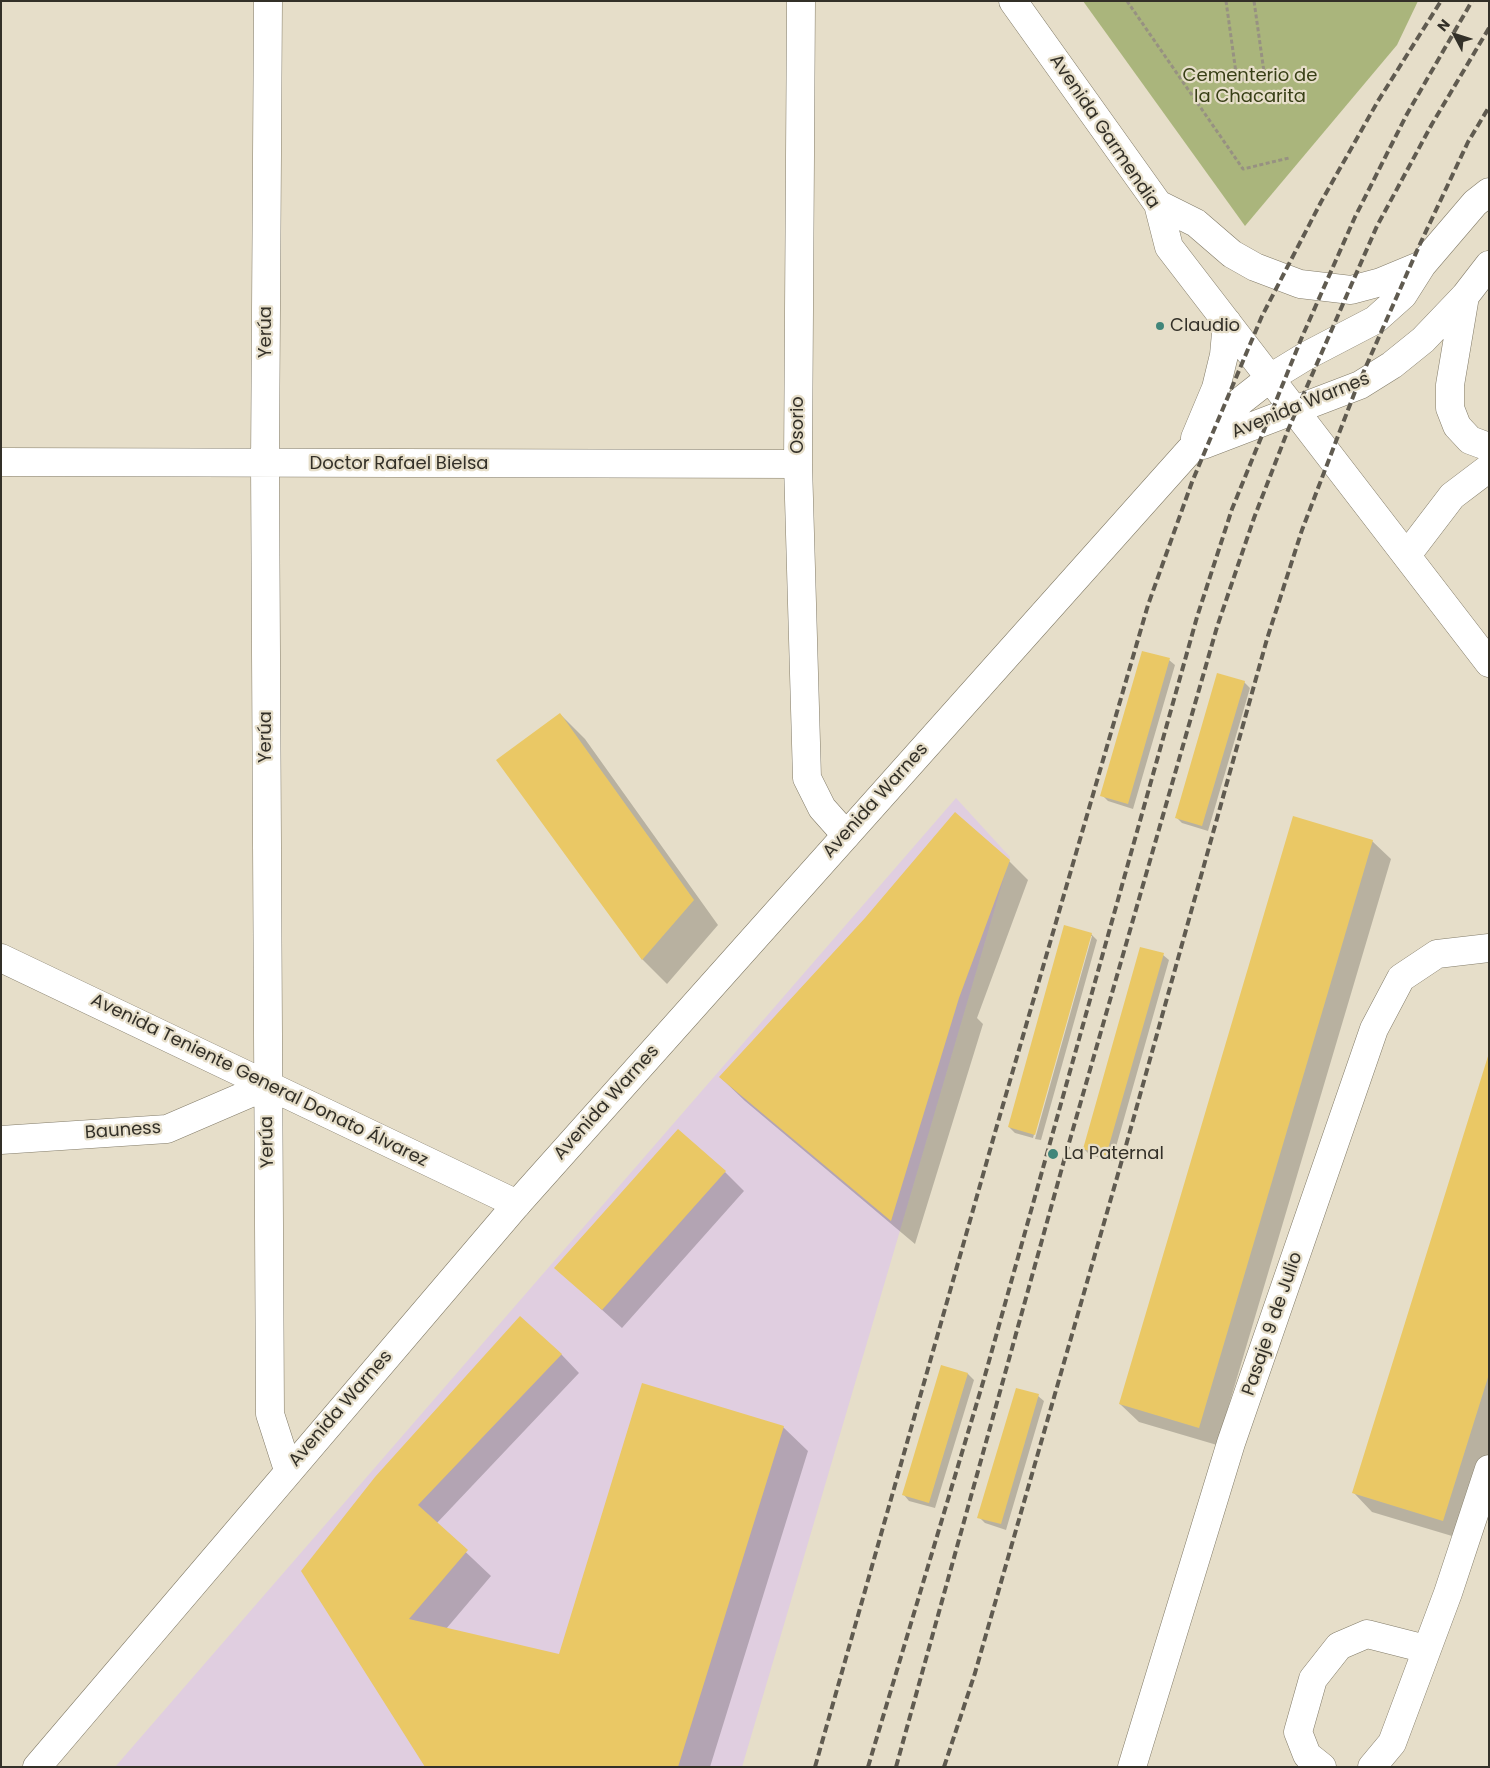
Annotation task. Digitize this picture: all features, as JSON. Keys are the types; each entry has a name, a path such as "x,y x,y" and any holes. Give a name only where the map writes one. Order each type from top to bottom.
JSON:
{"street":[{"name":"Yerúa","path":"268,1 265,463 270,1414 288,1470"},
{"name":"Osorio","path":"801,1 798,464 807,778 822,808 846,835"},
{"name":"Avenida Garmendia","path":"1013,1 1158,204 1169,247 1489,663"},
{"name":"Avenida Warnes","path":"37,1767 288,1470 517,1204 1190,450 1242,400 1270,378 1306,356 1376,320 1403,295 1422,265 1475,203 1489,192"},
{"name":"Avenida Warnes","path":"1158,204 1196,223 1211,238 1247,263 1300,284 1351,290 1382,282 1422,265"},
{"name":"Avenida Warnes","path":"1190,450 1360,385 1392,365 1423,340 1465,296 1489,265"},
{"path":"1465,296 1450,385 1450,408 1457,426 1470,440 1489,447"},
{"path":"1190,450 1216,388 1224,355 1227,322"},
{"name":"Doctor Rafael Bielsa","path":"1,462 798,464"},
{"path":"1407,554 1452,496 1489,468"},
{"name":"Pasaje 9 de Julio","path":"1132,1767 1231,1443 1374,1029 1401,978 1437,954 1489,948"},
{"name":"Avenida Teniente General Donato Álvarez","path":"1,958 517,1204"},
{"name":"Bauness","path":"1,1140 167,1129 267,1086"},
{"path":"1372,1767 1392,1743 1448,1592 1489,1469"},
{"path":"1322,1767 1307,1755 1298,1732 1314,1679 1339,1646 1367,1634 1426,1649"}],"path":[{"path":"1127,1 1243,168 1289,158"},
{"path":"1226,1 1237,80 1265,79 1254,1"}],"shaded area":[{"path":"956,798 1010,857 742,1767 115,1767"}],"green space":[{"name":"Cementerio de la Chacarita","path":"1083,1 1418,1 1397,45 1245,226"}],"building":[{"path":"1142,651 1170,658 1128,804 1100,796"},
{"path":"1217,673 1245,681 1202,826 1175,818"},
{"path":"560,713 694,900 642,960 496,760"},
{"path":"955,812 1010,860 959,998 891,1221 719,1077 865,918"},
{"path":"1293,816 1373,840 1199,1428 1119,1404"},
{"path":"1064,925 1092,933 1035,1135 1008,1127"},
{"path":"1140,947 1164,953 1106,1156 1083,1149"},
{"path":"1489,1053 1489,1374 1443,1521 1352,1493"},
{"path":"678,1129 726,1171 602,1310 554,1268"},
{"path":"520,1316 562,1354 418,1505 468,1550 409,1619 559,1654 642,1383 784,1426 678,1767 425,1767 301,1571 375,1477"},
{"path":"941,1365 968,1373 929,1503 902,1495"},
{"path":"1016,1388 1039,1394 1001,1524 977,1518"}],"railway":[{"path":"815,1767 996,1129 1148,605 1192,482 1262,316 1321,202 1378,101 1441,1"},
{"path":"868,1767 984,1379 1197,617 1232,509 1302,337 1355,217 1407,114 1472,1"},
{"path":"896,1767 1065,1157 1217,627 1254,518 1288,430 1377,226 1432,124 1489,28"},
{"path":"944,1767 975,1673 1120,1167 1267,639 1302,530 1356,389 1420,244 1468,142 1489,107"}],"place":[{"name":"Claudio","path":"1160,326"},
{"name":"La Paternal","path":"1053,1154"}]}
